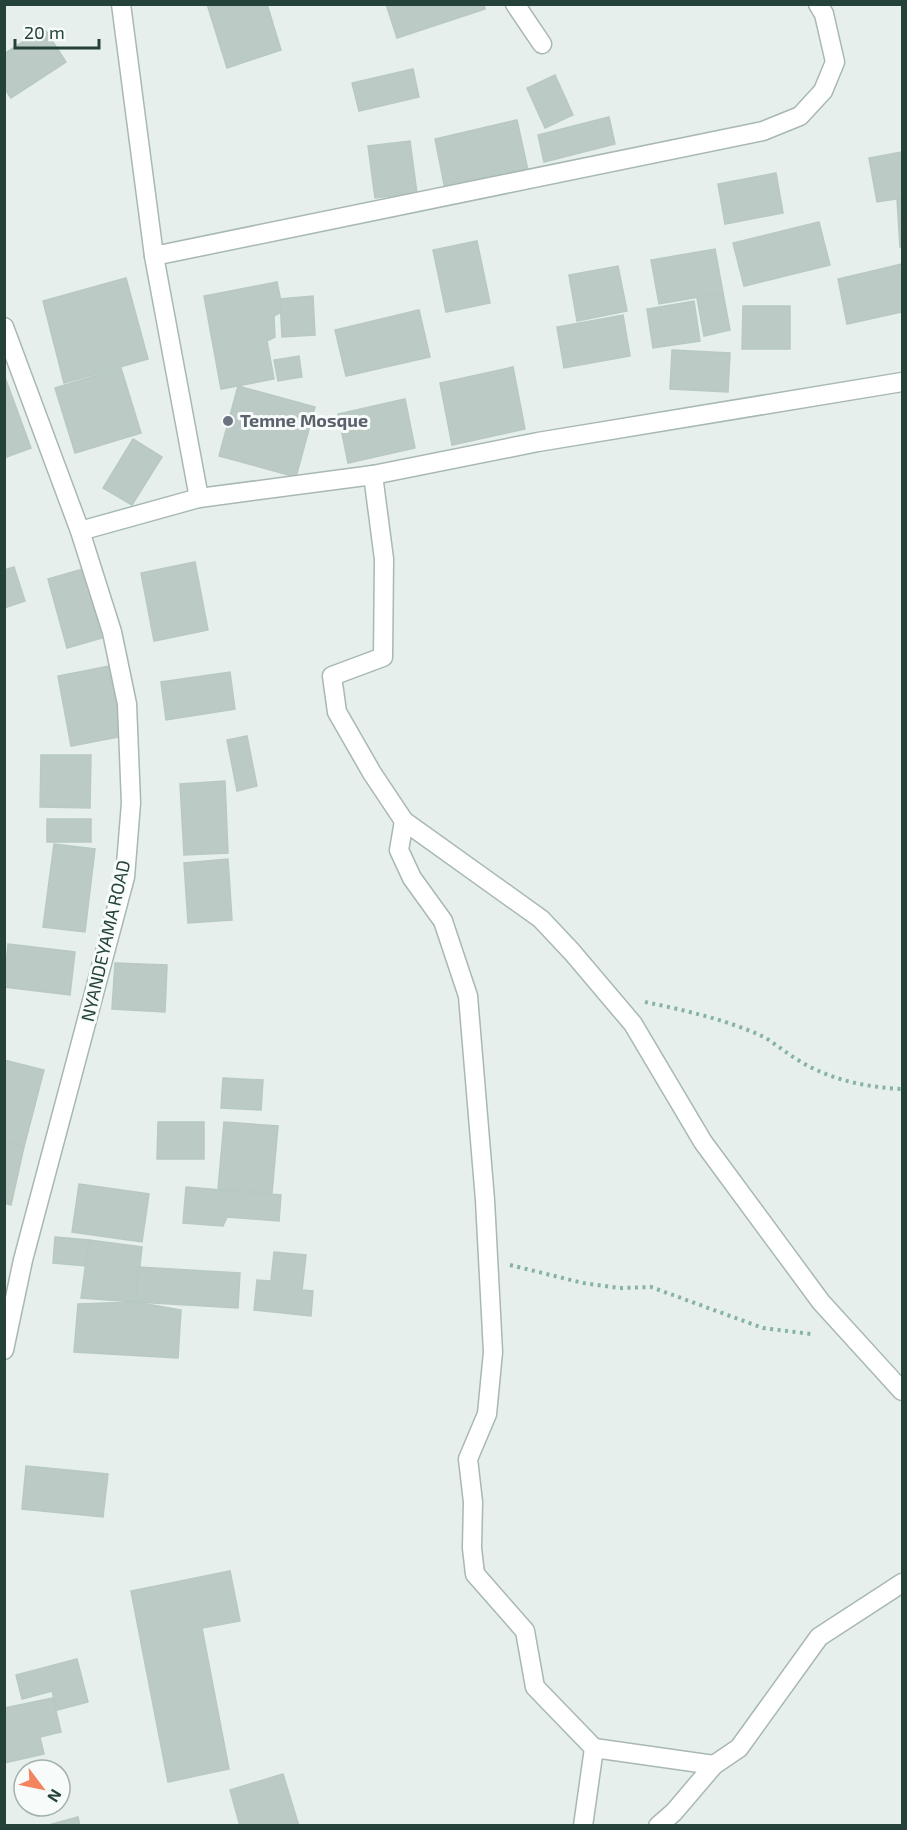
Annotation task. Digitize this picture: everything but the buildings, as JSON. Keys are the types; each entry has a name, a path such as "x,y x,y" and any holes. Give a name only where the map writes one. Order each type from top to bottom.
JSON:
{"street":[{"path":"121,4 154,256 199,498"},
{"path":"516,4 542,44"},
{"path":"154,256 763,131 800,116 823,91 835,62 824,14 818,4"},
{"name":"NYANDEYAMA ROAD","path":"4,327 80,531 112,632 127,704 131,803 124,877 23,1260 4,1350"},
{"path":"80,531 199,498 373,475 538,442 903,382"},
{"path":"373,475 383,548 383,657 332,676 337,712 372,773 404,821 541,919 572,952 633,1024 703,1142 820,1302 903,1391"},
{"path":"404,821 399,850 412,878 443,921 468,996 489,1258 493,1352 487,1414 468,1458 473,1502 472,1548 475,1574 525,1631 535,1687 594,1748 714,1765"},
{"path":"658,1826 674,1812 714,1765 740,1748 819,1637 903,1583"},
{"path":"583,1826 594,1748"}],"path":[{"path":"640,1001 723,1022 764,1038 800,1062 839,1080 874,1088 903,1089"},
{"path":"489,1258 525,1270 583,1283 619,1288 651,1287 763,1328 811,1334"}],"place":[{"name":"Temne Mosque","path":"228,421"}]}
